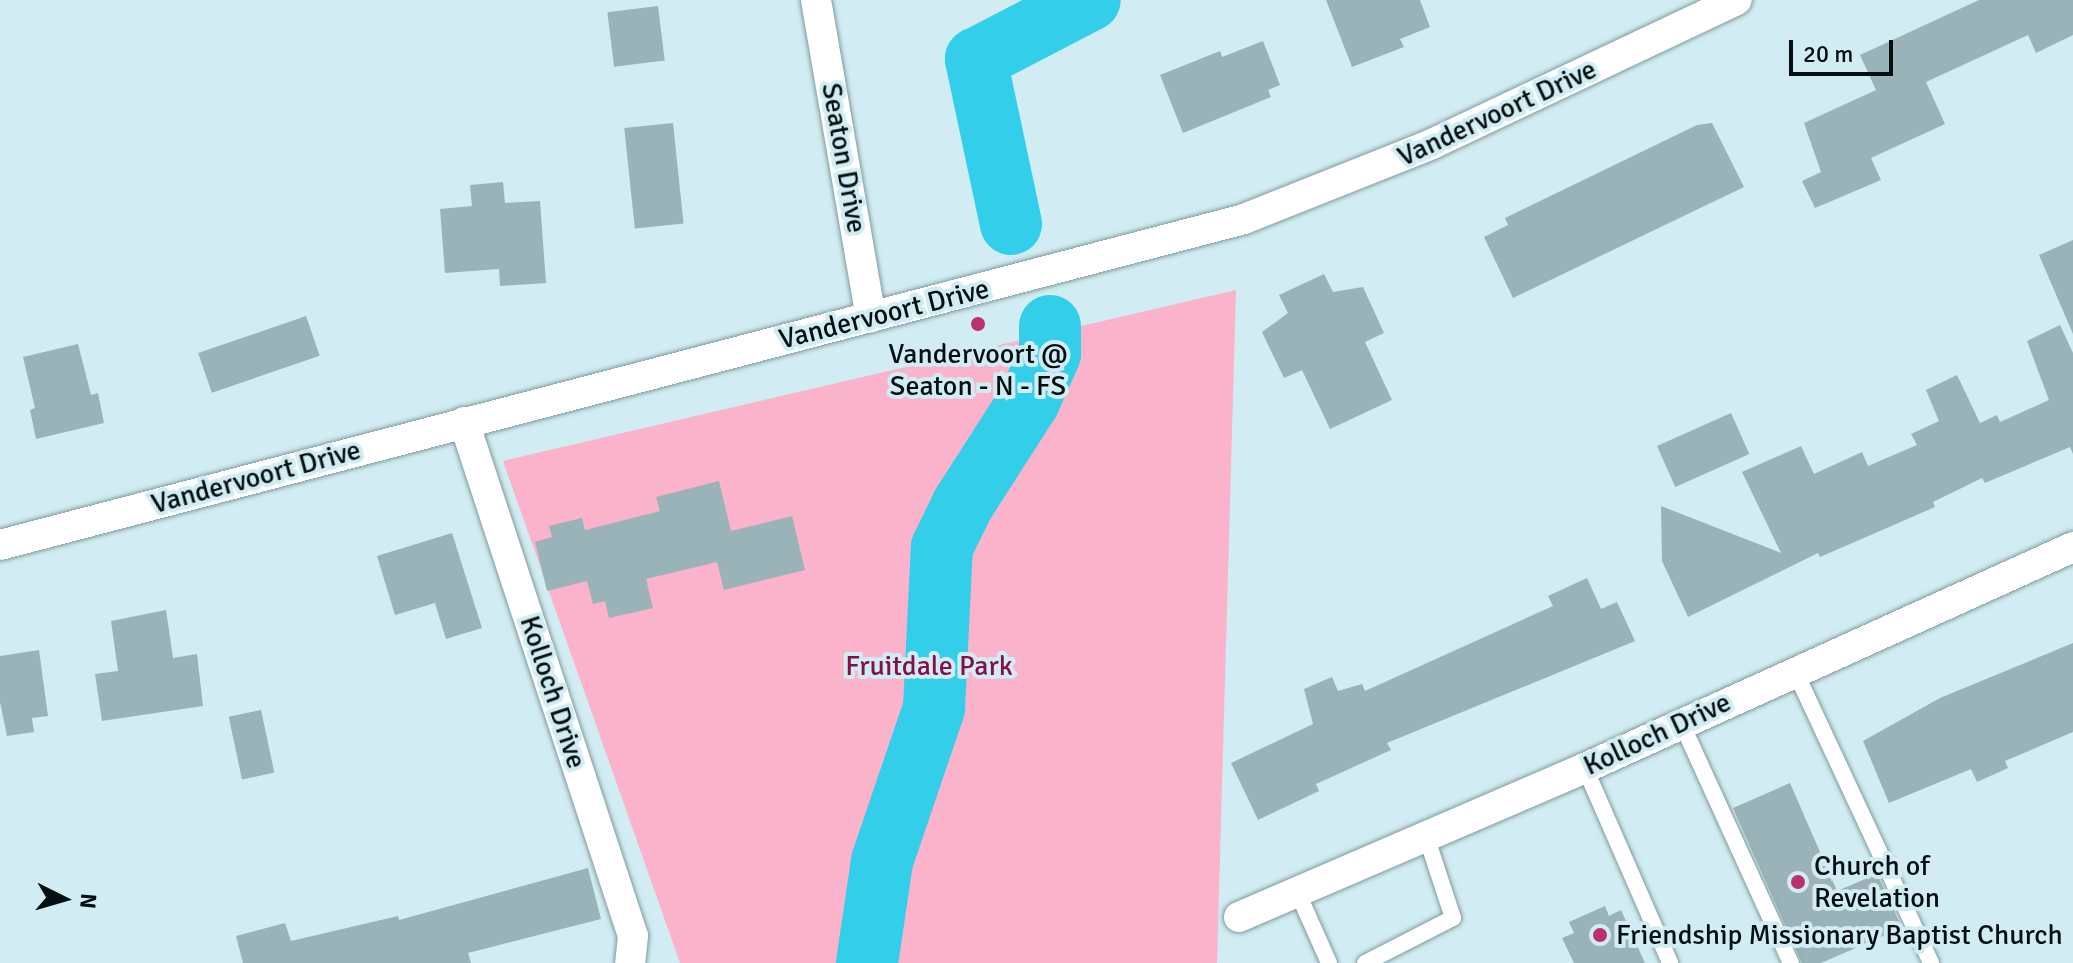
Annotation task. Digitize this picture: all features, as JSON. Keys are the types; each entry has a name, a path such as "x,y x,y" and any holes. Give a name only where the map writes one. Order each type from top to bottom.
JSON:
{"street":[{"name":"Seaton Drive","path":"816,0 871,317"},
{"name":"Vandervoort Drive","path":"0,545 1159,243 1330,189 1731,1"},
{"name":"Kolloch Drive","path":"464,422 633,936 630,963"},
{"name":"Kolloch Drive","path":"1239,917 1585,768 2073,547"}],"lane":[{"path":"1795,671 1931,963"},
{"path":"1681,722 1791,963"},
{"path":"1585,768 1670,963"},
{"path":"1365,963 1453,918 1426,836"},
{"path":"1297,891 1329,963"}],"green space":[{"name":"Fruitdale Park","path":"1236,290 1217,963 680,963 503,461"}],"building":[{"path":"1326,0 1420,0 1430,27 1400,39 1404,47 1352,67"},
{"path":"1979,0 2073,0 2073,35 2036,53 2028,35 1926,82 1945,124 1871,158 1881,180 1815,208 1802,181 1821,172 1804,123 1876,90 1860,55"},
{"path":"658,6 665,61 614,67 607,12"},
{"path":"1263,41 1280,85 1268,90 1271,97 1183,133 1160,75 1220,51 1222,57"},
{"path":"673,123 684,223 635,229 624,128"},
{"path":"1712,123 1744,187 1513,298 1484,237 1508,225 1505,218 1697,125"},
{"path":"503,182 505,203 540,201 546,283 500,286 499,269 445,273 440,209 472,206 470,185"},
{"path":"2073,240 2073,334 2039,255"},
{"path":"1324,274 1333,292 1363,287 1384,333 1365,342 1392,400 1330,429 1302,370 1284,378 1262,332 1288,313 1279,295"},
{"path":"306,316 320,356 212,393 198,353"},
{"path":"2060,325 2073,353 2073,454 2070,447 1985,483 1982,478 1933,502 1935,507 1820,557 1818,553 1688,617 1662,561 1661,506 1781,553 1742,472 1801,446 1814,474 1862,452 1868,466 1917,445 1911,434 1939,421 1926,390 1957,375 1980,423 1997,415 2000,422 2049,400 2027,341"},
{"path":"78,344 91,395 98,393 104,423 36,439 30,410 35,408 23,357"},
{"path":"1731,413 1749,454 1675,487 1657,446"},
{"path":"719,481 731,531 792,516 805,570 724,590 717,562 646,579 653,608 609,618 605,601 593,604 587,581 547,591 535,542 552,537 549,526 582,518 585,530 660,511 656,497"},
{"path":"452,533 482,628 446,639 435,603 395,615 377,556"},
{"path":"1587,578 1601,609 1617,602 1635,641 1387,743 1391,750 1316,784 1319,791 1258,820 1231,763 1313,724 1304,689 1332,677 1338,691 1362,684 1365,691 1553,606 1548,596"},
{"path":"166,610 173,658 197,654 203,706 102,721 95,674 118,671 111,621"},
{"path":"2073,643 2073,732 2005,761 2008,768 1977,782 1971,769 1889,803 1863,741 1940,698"},
{"path":"39,650 48,716 32,718 34,732 7,736 0,702 0,656"},
{"path":"261,710 274,773 242,779 229,717"},
{"name":"Church of Revelation","path":"1790,783 1837,891 1877,874 1902,928 1821,963 1802,963 1733,808"},
{"path":"588,868 601,919 468,953 471,963 243,963 236,936 285,923 291,941 398,916 399,920"},
{"name":"Friendship Missionary Baptist Church","path":"1605,906 1609,916 1621,910 1645,963 1574,963 1562,938 1574,933 1569,922"}],"waterway":[{"path":"1011,224 976,59 1090,0"},
{"path":"867,963 882,861 934,708 942,547 963,504 1029,401 1050,354 1050,326"}],"place":[{"name":"Vandervoort @ Seaton - N - FS","path":"978,324"},
{"name":"Church of Revelation","path":"1798,882"},
{"name":"Friendship Missionary Baptist Church","path":"1600,935"}]}
